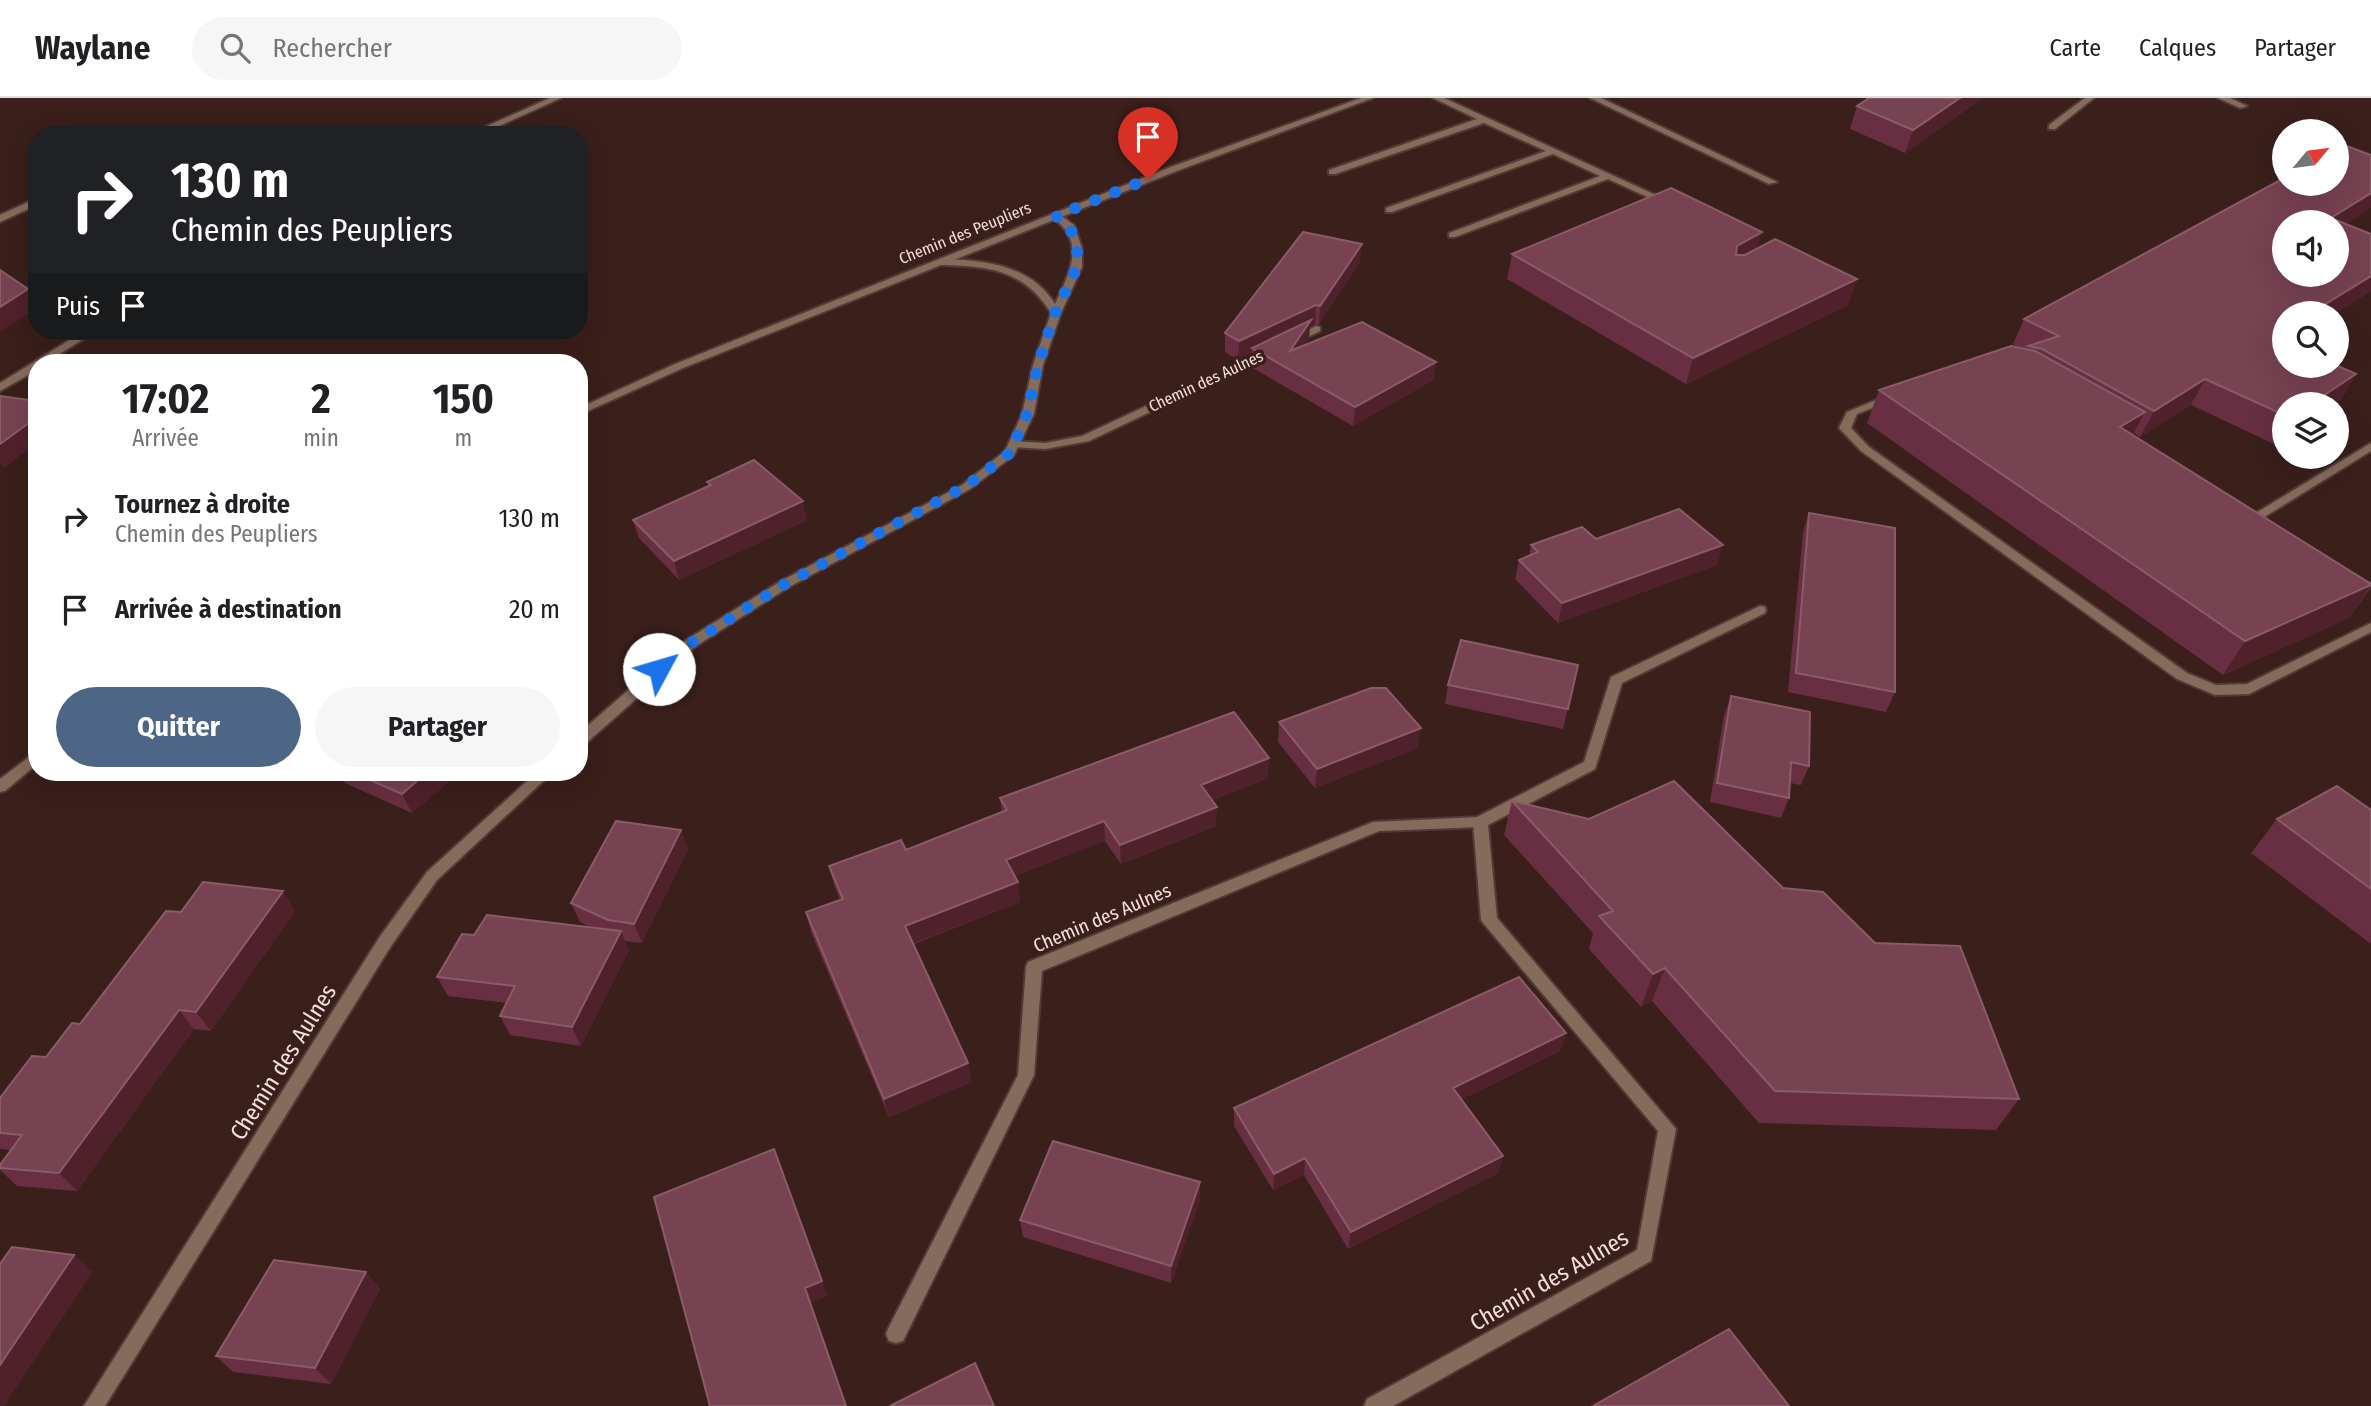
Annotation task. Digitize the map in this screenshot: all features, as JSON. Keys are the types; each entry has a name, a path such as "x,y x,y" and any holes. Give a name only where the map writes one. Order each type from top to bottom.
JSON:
{"street":[{"path":"492,126 557,98"},
{"name":"Chemin des Peupliers","path":"588,408 679,366 1249,139 1369,98"},
{"path":"1437,98 1681,210"},
{"path":"1594,98 1772,181"},
{"path":"2052,127 2090,98"},
{"path":"2222,98 2243,106"},
{"path":"1332,172 1483,120"},
{"path":"1389,211 1554,151"},
{"path":"1452,235 1608,176"},
{"path":"0,219 28,205"},
{"path":"588,733 691,643 785,584 966,486 1010,453 1027,414 1038,365 1055,313 1077,267 1077,247 1069,225 1056,216"},
{"path":"940,262 974,262 1012,271 1046,293 1055,313"},
{"name":"Chemin des Aulnes","path":"1014,444 1045,446 1085,439 1316,329"},
{"path":"54,354 76,340"},
{"path":"0,388 28,370"},
{"path":"1904,392 1853,412 1845,428 1865,449 2182,676 2215,690 2249,689 2371,627"},
{"path":"2257,516 2371,446"},
{"name":"Chemin des Aulnes","path":"896,1334 1026,1075 1034,967 1378,826 1480,822 1590,765 1616,680 1760,610"},
{"path":"0,787 28,764"},
{"name":"Chemin des Aulnes","path":"94,1406 393,931 432,876 536,781"},
{"name":"Chemin des Aulnes","path":"1374,1406 1645,1255 1667,1129 1489,920 1480,822"}],"building":[{"path":"1869,98 1960,98 1913,130 1857,106"},
{"path":"2349,147 2371,155 2371,193 2344,210 2272,210 2272,287 2349,287 2349,225 2371,234 2371,276 2330,301 2272,301 2272,378 2349,378 2349,371 2356,374 2329,392 2272,392 2272,410 2205,379 2154,411 2042,349 2028,346 2059,336 2024,319 2272,185 2272,196 2349,196"},
{"path":"1671,188 1762,232 1737,246 1736,255 1745,255 1775,239 1857,279 1693,358 1512,254"},
{"path":"1303,232 1362,244 1320,306 1316,305 1239,341 1225,333"},
{"path":"0,270 28,289 0,307"},
{"path":"1311,320 1290,351 1362,322 1436,362 1355,407 1252,348"},
{"path":"2011,346 2035,351 2145,412 2120,427 2371,585 2245,641 1879,390"},
{"path":"0,396 28,400 28,424 0,444"},
{"path":"754,460 803,501 674,561 633,520 711,485 707,482"},
{"path":"1679,509 1723,545 1562,603 1519,560 1538,552 1531,545 1582,527 1596,539"},
{"path":"1809,513 1895,528 1895,692 1796,673"},
{"path":"1461,640 1578,665 1568,709 1448,685"},
{"path":"1371,688 1386,688 1421,728 1317,769 1279,722"},
{"path":"1731,696 1810,712 1809,766 1791,762 1789,798 1717,783"},
{"path":"1234,712 1269,758 1201,785 1217,807 1120,845 1104,821 1006,860 1018,882 905,926 968,1063 884,1099 806,912 843,899 829,866 901,840 906,850 1007,810 1000,798"},
{"path":"372,781 417,781 402,794"},
{"path":"1674,781 1783,888 1823,892 1875,943 1960,946 2019,1099 1775,1091 1665,968 1653,974 1599,916 1613,911 1512,801 1589,819"},
{"path":"2337,786 2371,810 2371,889 2277,819"},
{"path":"616,821 681,830 634,924 608,920 571,903"},
{"path":"203,882 283,891 196,1012 179,1010 59,1173 0,1168 22,1135 0,1133 0,1098 32,1056 46,1057 72,1023 80,1024 166,911 181,912"},
{"path":"487,915 621,931 572,1027 500,1016 515,986 437,977 462,934 474,935"},
{"path":"1519,977 1566,1033 1453,1088 1503,1156 1351,1232 1305,1158 1274,1174 1234,1108"},
{"path":"1053,1141 1200,1182 1171,1266 1020,1220"},
{"path":"774,1149 822,1281 805,1288 846,1406 710,1406 654,1197"},
{"path":"12,1247 74,1255 0,1365 0,1264"},
{"path":"274,1260 366,1272 315,1368 216,1356"},
{"path":"1729,1329 1789,1406 1593,1406"},
{"path":"975,1363 994,1406 890,1406"}],"route":[{"path":"659,669 691,643 785,584 966,486 1010,453 1027,414 1038,365 1055,313 1077,267 1077,247 1069,225 1056,216 1148,179"}]}
